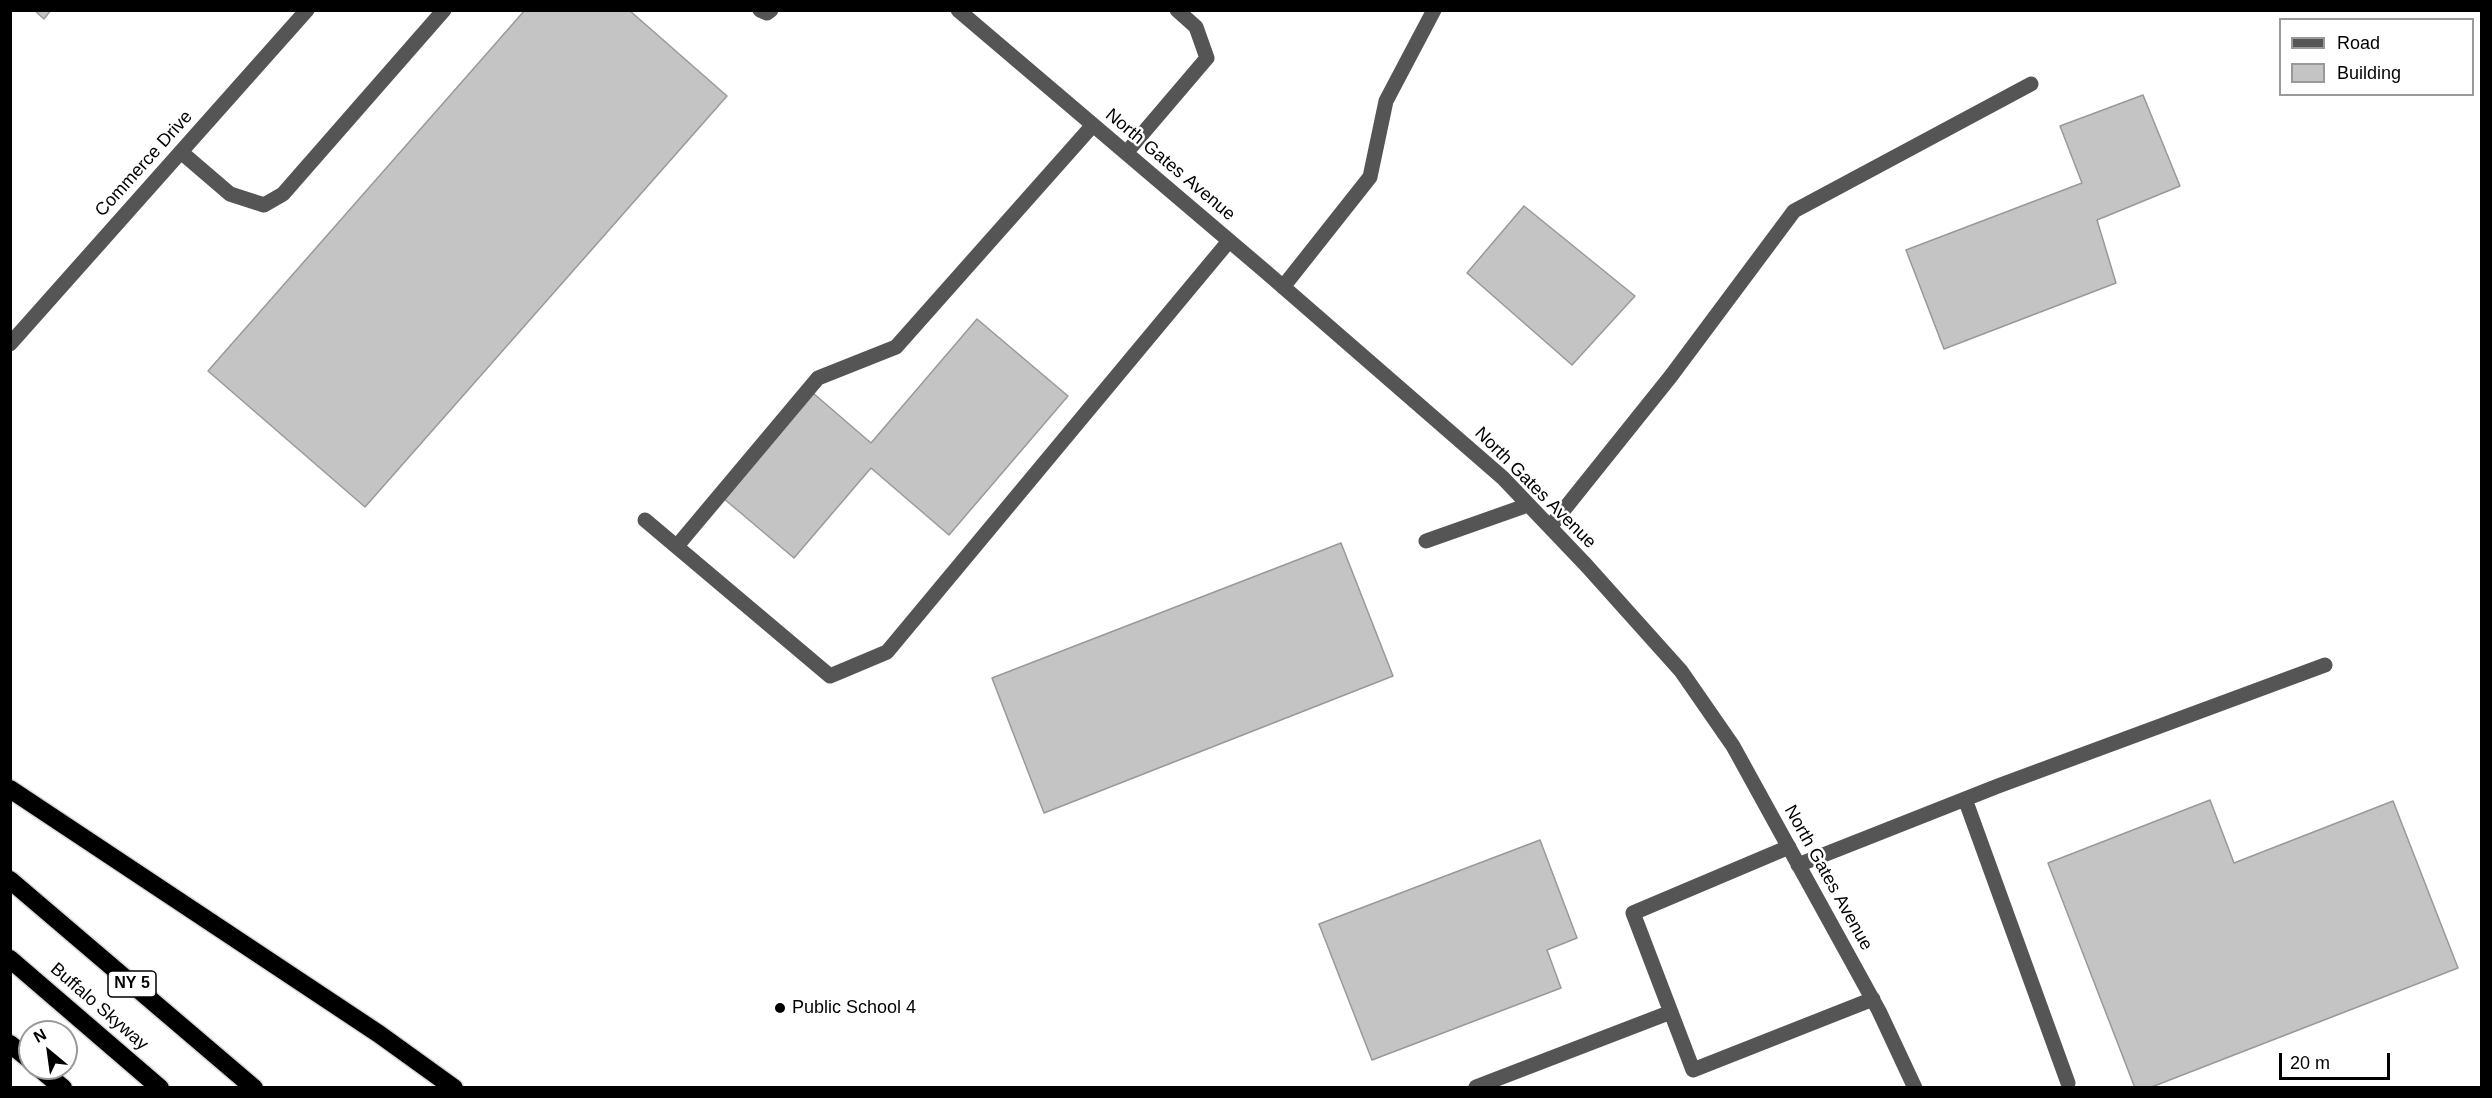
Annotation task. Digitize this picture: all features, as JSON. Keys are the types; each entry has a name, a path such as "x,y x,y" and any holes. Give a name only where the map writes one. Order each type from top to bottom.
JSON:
{"highway":[{"path":"10,789 379,1034 454,1088"},
{"name":"NY 5","path":"10,880 254,1088"},
{"name":"Buffalo Skyway","path":"10,959 160,1088"}],"street":[{"name":"Commerce Drive","path":"10,344 307,10"},
{"path":"181,152 230,194 264,205 283,194 444,10"},
{"path":"760,10 767,14 771,10"},
{"name":"North Gates Avenue","path":"958,10 1503,478 1681,671 1733,746 1873,999 1915,1088"},
{"path":"1126,153 1171,103 1207,58 1196,27 1177,10"},
{"path":"1283,287 1370,177 1386,101 1434,10"},
{"path":"1550,527 1671,376 1794,211 2031,84"},
{"path":"677,546 818,378 896,347 1093,125"},
{"path":"645,520 830,676 887,652 1229,241"},
{"path":"1426,541 1528,505"},
{"path":"1798,865 1965,799 2325,665"},
{"path":"1965,799 2068,1083"},
{"path":"1789,847 1633,913 1693,1070 1873,999"},
{"path":"1476,1087 1671,1012"}],"building":[{"path":"34,10 51,10 44,19"},
{"path":"525,10 629,10 727,96 365,507 208,371"},
{"path":"2143,95 2180,186 2097,220 2116,283 1944,349 1906,250 2082,183 2060,126"},
{"path":"1524,206 1635,296 1572,365 1467,273"},
{"path":"977,319 1068,396 949,535 871,468 794,558 723,498 813,393 871,443"},
{"path":"1341,543 1393,676 1044,813 992,678"},
{"path":"2210,800 2234,863 2393,801 2458,968 2149,1088 2135,1088 2048,863"},
{"path":"1540,840 1577,938 1547,950 1561,988 1372,1060 1319,924"}],"place":[{"name":"Public School 4","path":"780,1008"}]}
